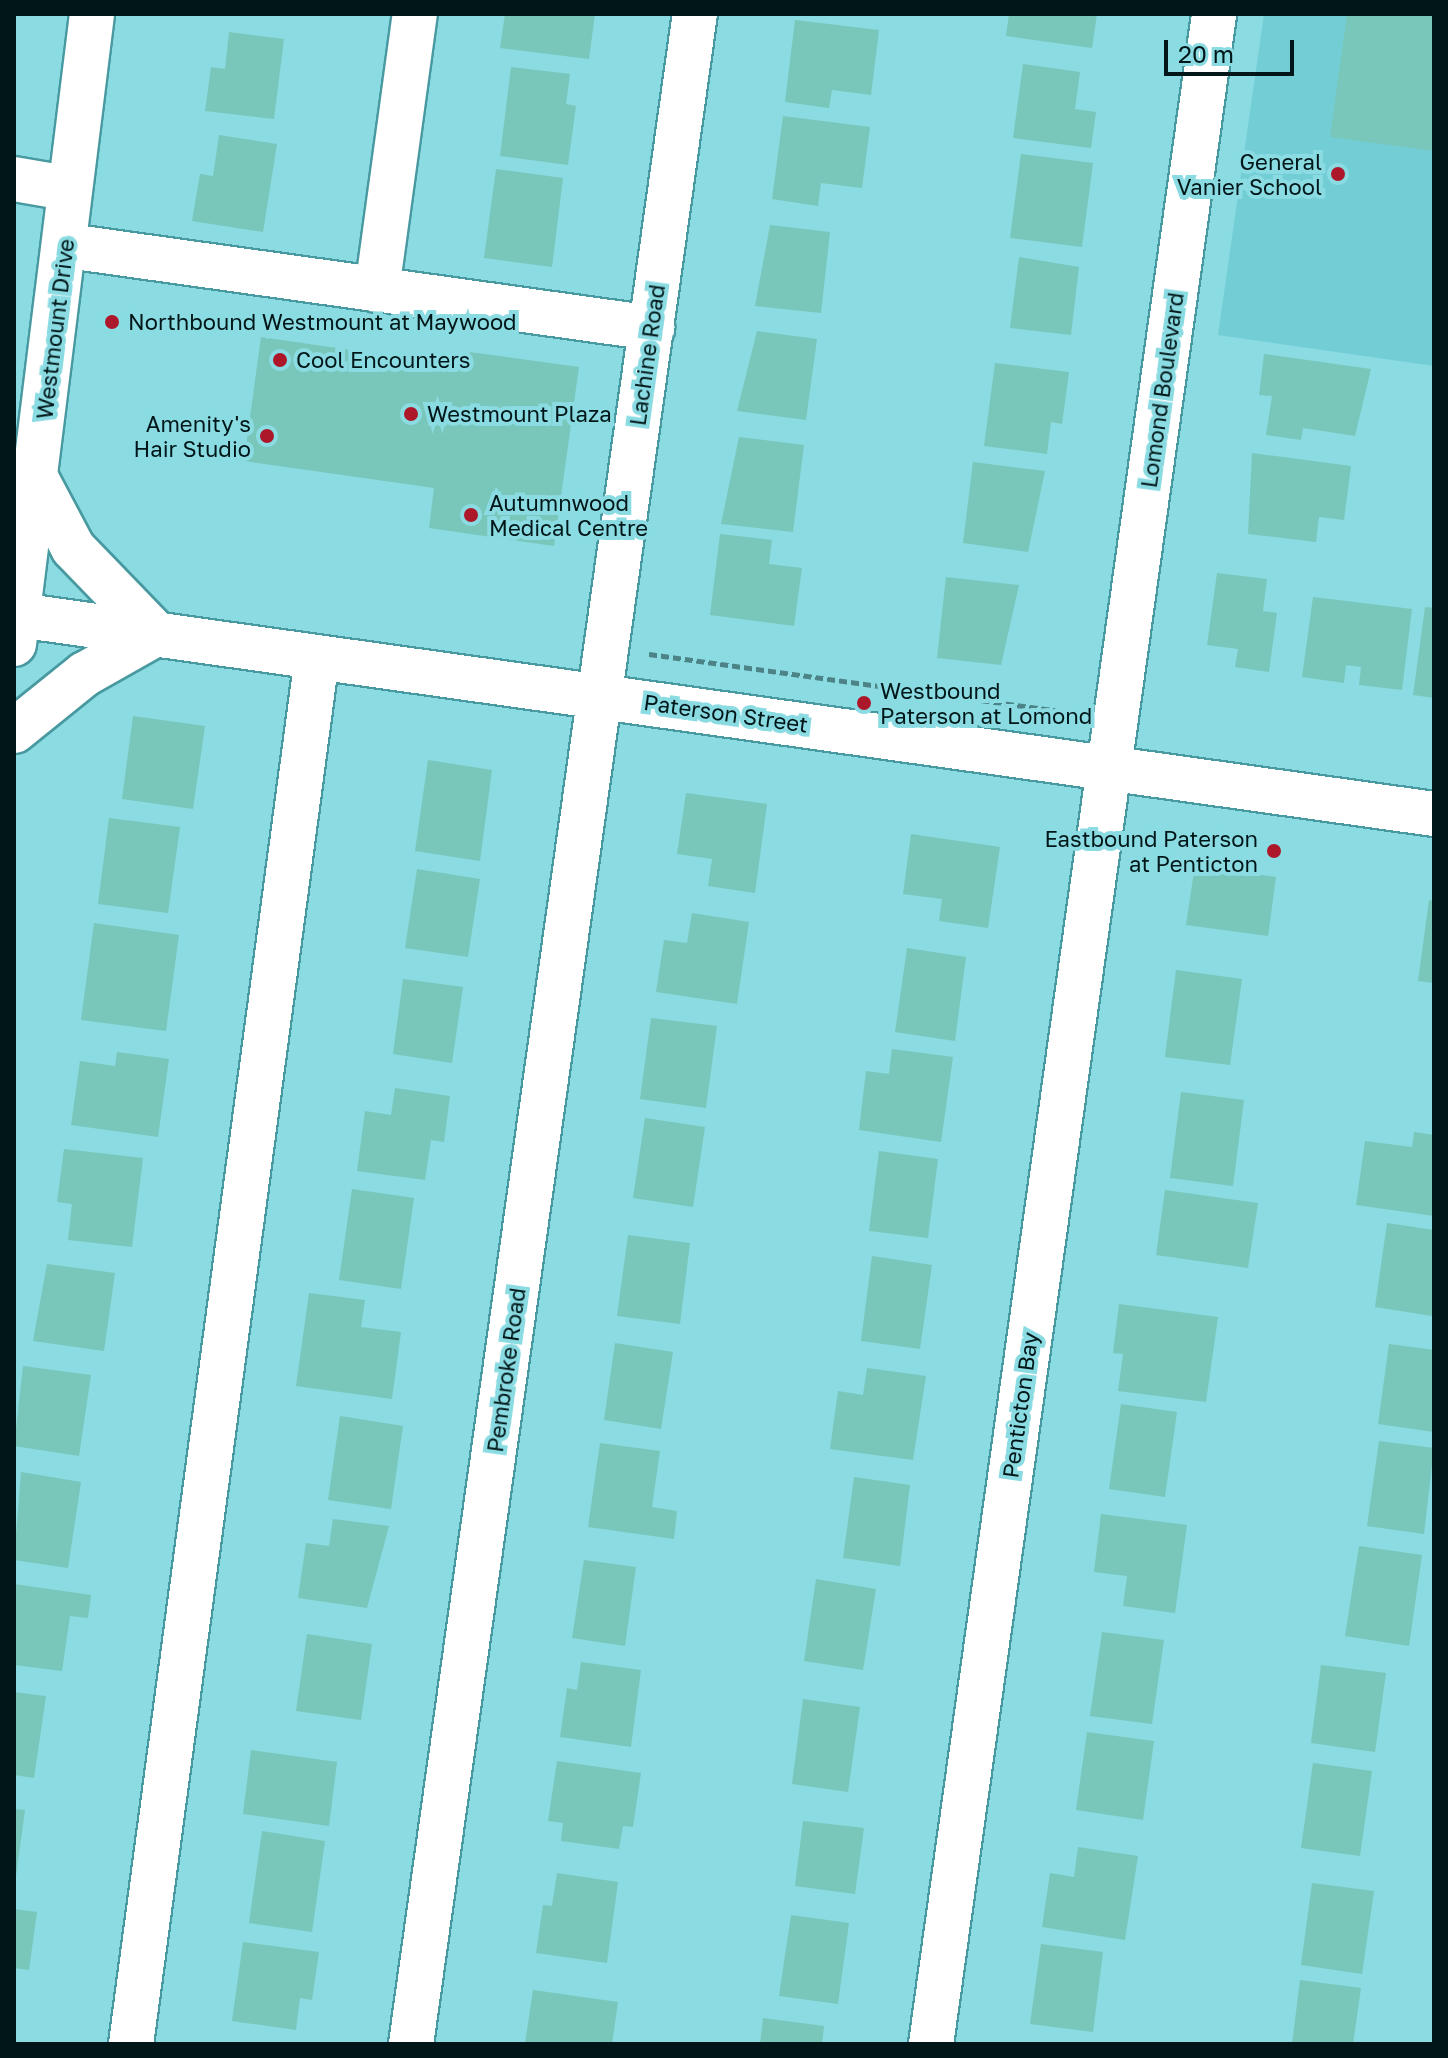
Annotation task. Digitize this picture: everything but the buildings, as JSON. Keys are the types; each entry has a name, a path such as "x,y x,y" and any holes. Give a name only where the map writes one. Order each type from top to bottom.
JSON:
{"street":[{"name":"Westmount Drive","path":"16,629 68,246 66,188 92,14"},
{"path":"377,290 415,14"},
{"name":"Lachine Road","path":"600,695 695,14"},
{"name":"Lomond Boulevard","path":"1110,766 1214,14"},
{"path":"14,179 66,188"},
{"path":"68,246 652,328"},
{"path":"14,731 85,674 156,634 73,548 36,478"},
{"name":"Paterson Street","path":"16,629 156,634 1434,814"},
{"path":"131,2044 317,657"},
{"name":"Pembroke Road","path":"411,2044 600,695"},
{"name":"Penticton Bay","path":"931,2044 1110,766"}],"path":[{"path":"606,648 1116,719"}],"shaded area":[{"name":"General Vanier School","path":"1264,14 1434,14 1434,366 1218,335"}],"place":[{"name":"General Vanier School","path":"1338,174"},
{"name":"Northbound Westmount at Maywood","path":"112,322"},
{"name":"Cool Encounters","path":"280,360"},
{"name":"Westmount Plaza","path":"411,414"},
{"name":"Amenity's Hair Studio","path":"267,436"},
{"name":"Autumnwood Medical Centre","path":"471,515"},
{"name":"Westbound Paterson at Lomond","path":"864,703"},
{"name":"Eastbound Paterson at Penticton","path":"1274,851"}]}
